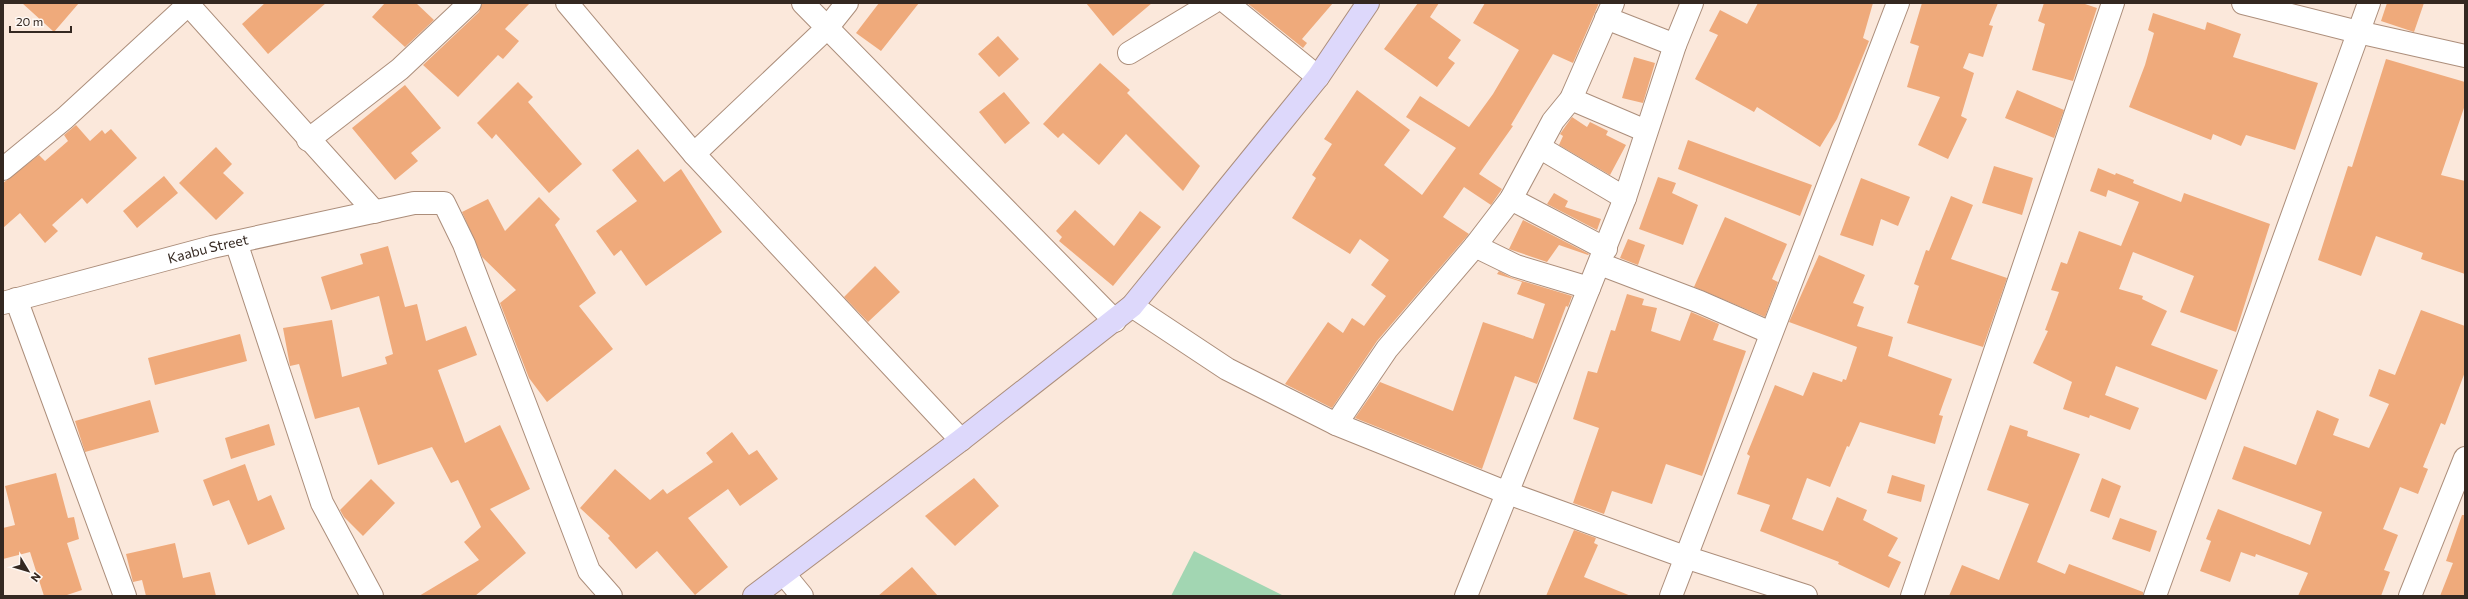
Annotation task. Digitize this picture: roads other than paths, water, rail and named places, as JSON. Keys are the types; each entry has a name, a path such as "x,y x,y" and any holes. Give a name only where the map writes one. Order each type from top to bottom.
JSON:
{"street":[{"path":"308,140 400,69 470,3"},
{"path":"567,3 694,154 961,440"},
{"path":"803,3 1115,320"},
{"path":"694,154 827,28 847,3"},
{"path":"1130,53 1212,3"},
{"path":"1227,3 1318,77"},
{"path":"754,596 961,440 1132,306 1318,77 1368,3"},
{"path":"1466,596 1505,492 1603,256 1625,198 1675,45 1692,3"},
{"path":"1671,596 1898,3"},
{"path":"1912,596 2113,3"},
{"path":"2243,3 2358,32 2465,56"},
{"path":"2155,596 2369,3"},
{"path":"3,168 65,118 188,4 308,140 375,212"},
{"path":"1336,424 1387,349 1475,246 1511,198 1553,121 1571,99 1610,11 1675,45"},
{"path":"1571,99 1646,131"},
{"path":"1539,147 1625,198"},
{"path":"1511,198 1603,256 1700,302 1771,333"},
{"name":"Kaabu Street","path":"9,301 236,242 414,203 444,203 464,244 589,571 611,596"},
{"path":"236,242 322,502 372,596"},
{"path":"1475,246 1516,266 1589,288"},
{"path":"9,301 125,596"},
{"path":"1132,306 1227,369 1336,424 1505,492 1685,557 1806,596"},
{"path":"2410,596 2465,458"},
{"path":"784,574 802,596"}]}
